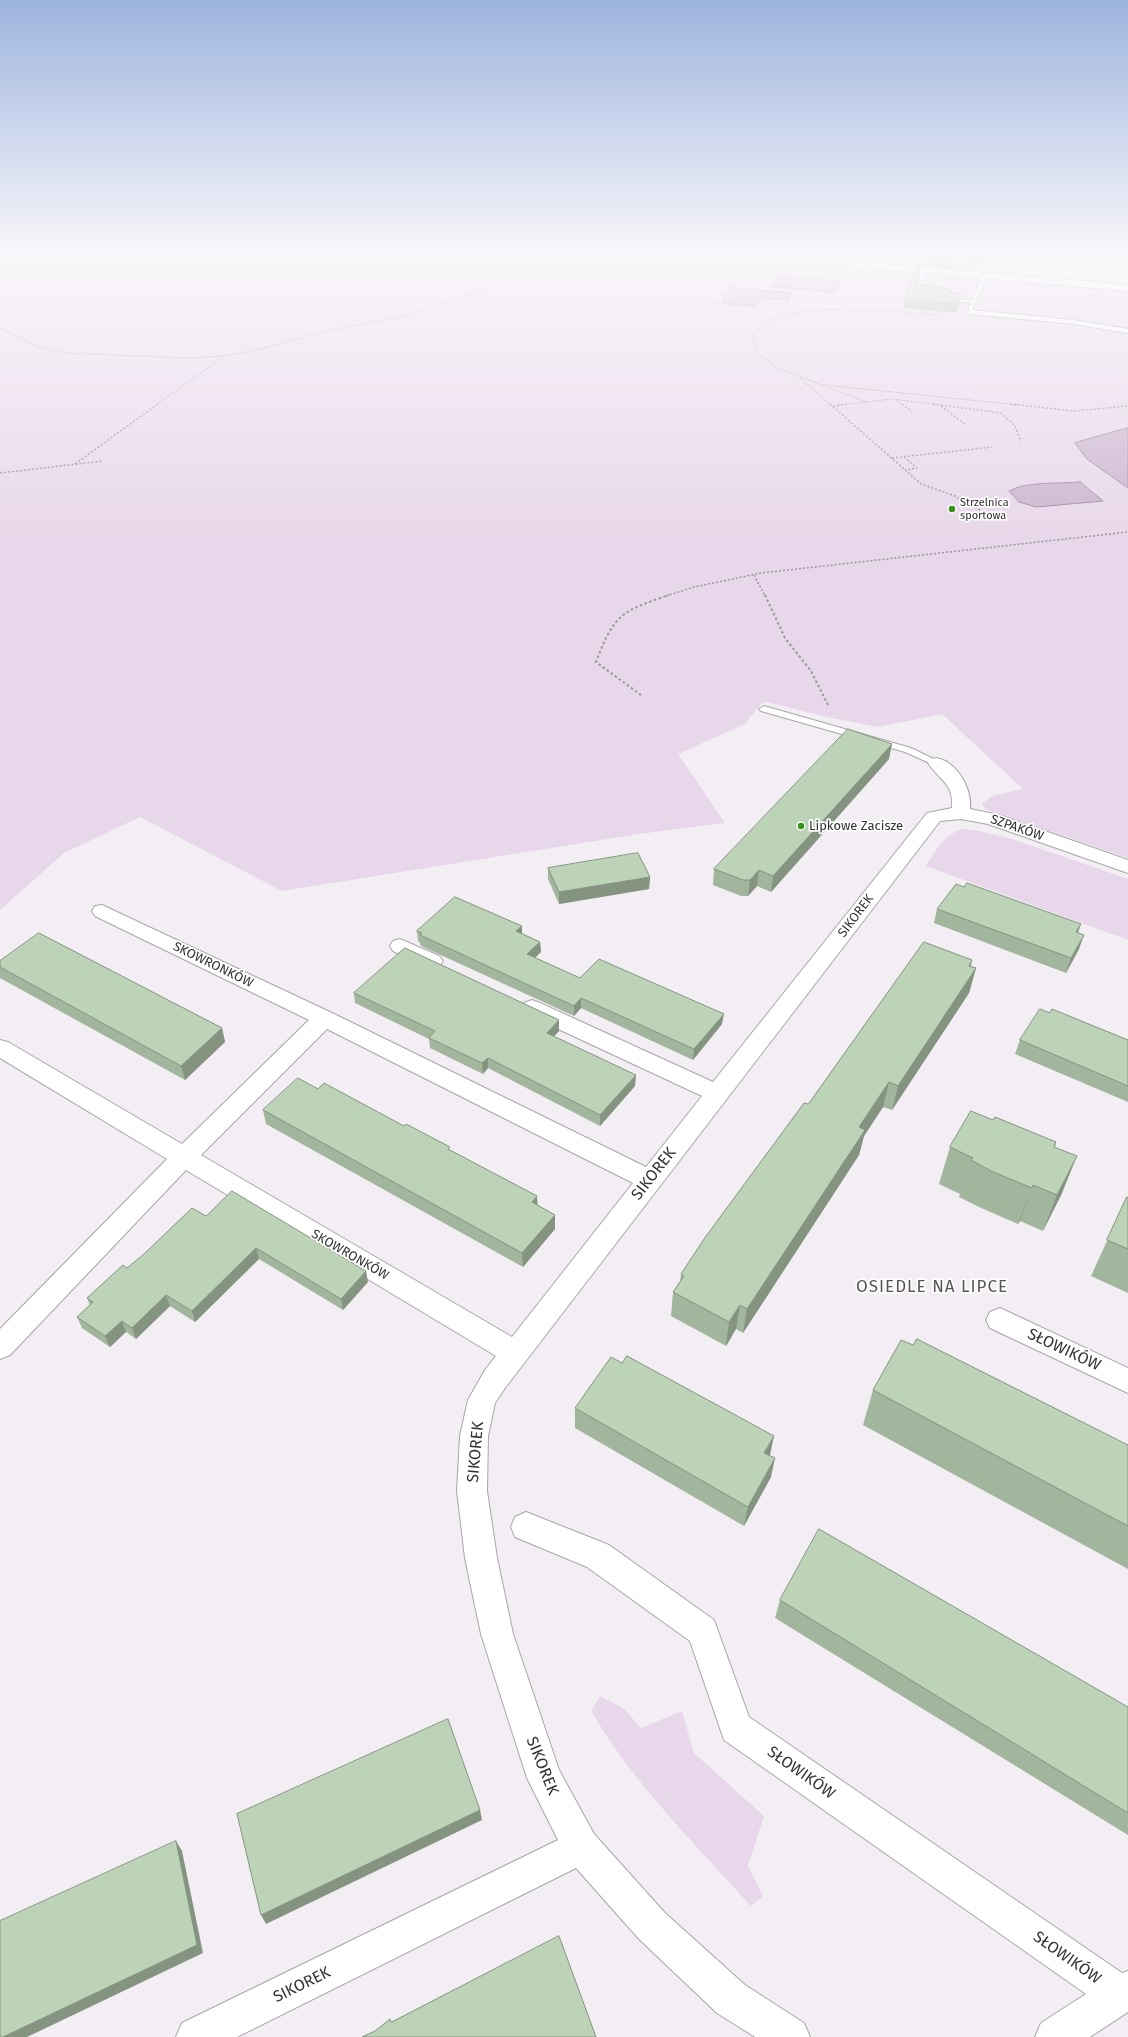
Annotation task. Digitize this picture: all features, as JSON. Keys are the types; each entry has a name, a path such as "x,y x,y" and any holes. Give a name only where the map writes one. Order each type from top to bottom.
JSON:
{"street":[{"path":"937,763 959,786 962,802 961,812"},
{"name":"SZPAKÓW","path":"961,812 992,819 1128,867"},
{"name":"SIKOREK","path":"790,2037 731,1999 652,1926 581,1847 544,1778 497,1634 480,1550 472,1490 474,1436 482,1400 495,1379 649,1180 718,1094 916,838 934,817 961,812"},
{"name":"SKOWRONKÓW","path":"102,911 324,1018 649,1180"},
{"path":"400,946 450,970"},
{"path":"516,1000 718,1094"},
{"path":"0,1347 184,1157 324,1018"},
{"name":"SKOWRONKÓW","path":"0,1048 515,1353"},
{"name":"SŁOWIKÓW","path":"1000,1320 1128,1381"},
{"name":"SŁOWIKÓW","path":"526,1527 598,1556 703,1631 736,1728 1124,1993 1055,2037"},
{"name":"SIKOREK","path":"196,2037 581,1847"}],"lane":[{"path":"764,709 908,750 937,763"}],"path":[{"path":"50,350 63,354 187,358 223,356 256,350"},
{"path":"756,350 775,367 866,402"},
{"path":"75,464 223,356"},
{"path":"798,376 921,484 956,496 980,510"},
{"path":"822,384 1074,411 1128,406"},
{"path":"832,406 897,400 1001,413 1015,426 1021,442"},
{"path":"897,400 912,412"},
{"path":"940,406 965,424"},
{"path":"891,458 992,446"},
{"path":"904,457 917,468 904,470"},
{"path":"0,473 103,461"},
{"path":"641,695 596,662 606,636 619,617 640,604 694,587 754,575 1128,532"},
{"path":"754,575 776,616 785,638 811,671 826,699 837,730"}],"shaded area":[{"path":"0,350 1128,350 1128,858 985,809 982,804 992,796 1023,789 942,714 878,727 826,717 767,702 761,704 745,724 678,754 725,823 639,834 282,891 140,817 64,853 0,910"},
{"path":"1128,428 1128,488 1087,459 1075,443"},
{"path":"1080,482 1103,501 1036,507 1019,502 1009,491 1034,484"},
{"path":"964,829 975,830 1012,839 1128,879 1128,940 926,866 937,848 946,838 957,831"},
{"path":"600,1696 623,1708 641,1728 682,1711 694,1753 764,1816 748,1866 763,1896 751,1906 645,1788 608,1738 591,1711"}],"building":[{"path":"848,729 892,744 773,876 759,870 750,880 743,880 714,869"},
{"path":"638,853 650,877 559,892 548,868"},
{"path":"967,883 1081,924 1076,932 1084,935 1071,958 937,909 956,884 964,887"},
{"path":"455,897 522,926 516,931 540,942 527,954 580,978 599,959 724,1014 694,1049 581,998 574,1006 420,935 422,933 417,931"},
{"path":"39,933 222,1028 181,1066 0,967 0,961"},
{"path":"924,942 972,960 969,966 976,968 898,1086 889,1082 859,1127 865,1130 747,1309 740,1305 729,1322 673,1292 684,1276 681,1274 704,1239 804,1103 808,1104"},
{"path":"405,948 559,1020 547,1033 636,1075 600,1115 488,1058 482,1063 429,1038 435,1031 354,993"},
{"path":"1040,1009 1050,1013 1052,1009 1128,1040 1128,1086 1020,1040"},
{"path":"298,1078 318,1089 324,1083 404,1126 406,1124 450,1147 448,1149 537,1196 532,1202 555,1215 522,1253 263,1110"},
{"path":"971,1111 993,1120 995,1117 1056,1142 1054,1147 1077,1156 1057,1195 1033,1185 1032,1188 991,1171 971,1160 973,1158 950,1147"},
{"path":"232,1191 366,1271 341,1299 256,1248 192,1311 166,1295 132,1328 122,1321 105,1336 77,1317 93,1302 87,1298 123,1265 127,1268 144,1254 192,1208 206,1216"},
{"path":"1127,1197 1128,1198 1128,1249 1107,1240"},
{"path":"917,1339 1128,1445 1128,1526 873,1390 901,1340 913,1345"},
{"path":"627,1356 774,1436 764,1453 775,1458 748,1507 575,1408 611,1357 622,1363"},
{"path":"819,1529 1128,1707 1128,1813 780,1600"},
{"path":"448,1719 480,1810 261,1915 237,1814"},
{"path":"176,1841 197,1945 3,2037 0,2037 0,1921"},
{"path":"559,1936 596,2037 362,2037 375,2031 390,2019 391,2022"}],"place":[{"name":"Strzelnica sportowa","path":"952,509"},
{"name":"Lipkowe Zacisze","path":"801,826"}],"district":[{"name":"OSIEDLE NA LIPCE","path":"932,1287"}]}
